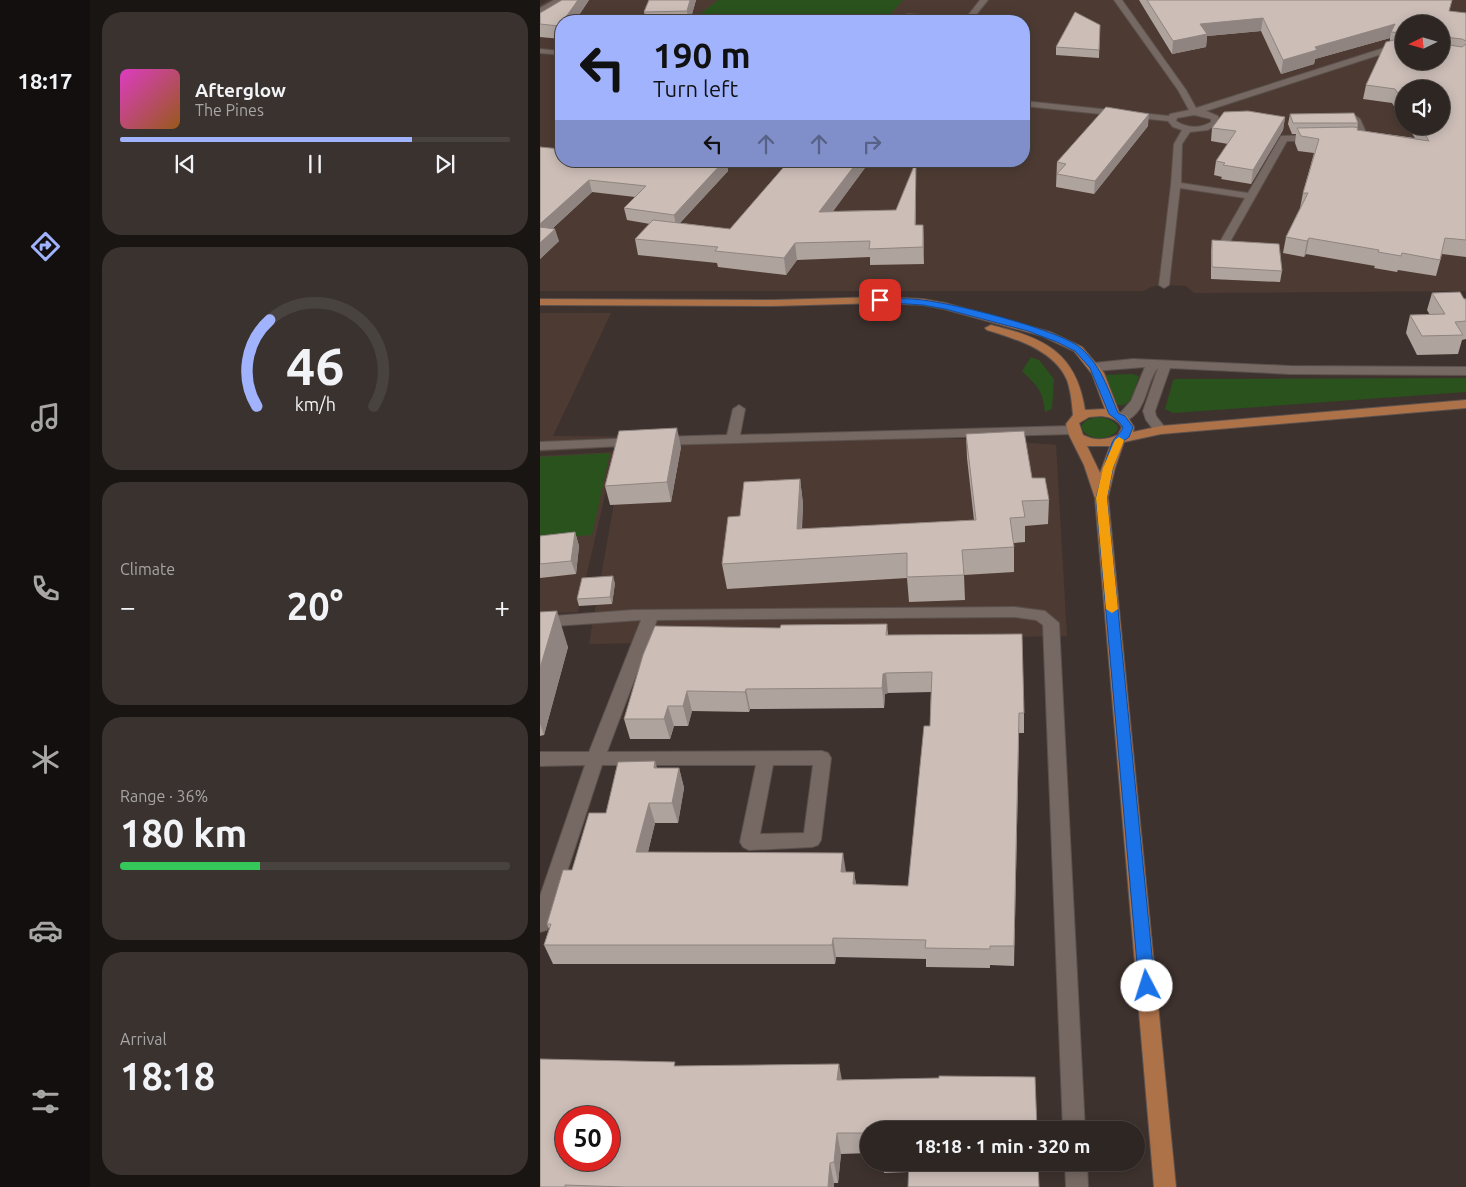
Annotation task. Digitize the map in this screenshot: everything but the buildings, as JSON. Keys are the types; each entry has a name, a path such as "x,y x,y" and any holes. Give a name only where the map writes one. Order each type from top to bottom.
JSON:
{"main road":[{"path":"540,302 847,302 880,300 923,302 966,311 1046,334 1078,349 1094,367 1120,418 1128,427 1108,468 1102,498"},
{"path":"847,302 942,313 1025,339 1057,358 1067,370 1073,382 1080,416"},
{"path":"1073,432 1090,442 1100,444 1161,430 1466,404"},
{"path":"1161,430 1096,412 1080,416 1072,424 1073,432 1091,465 1102,498 1165,1187"}],"street":[{"path":"540,11 559,0"},
{"path":"973,15 984,0"},
{"path":"1118,0 1182,90 1194,112"},
{"path":"1172,119 1178,114 1194,112 1390,49 1395,49"},
{"path":"540,51 555,52"},
{"path":"1030,105 1172,119 1176,124 1188,128 1208,127 1220,120 1210,115 1194,112"},
{"path":"1330,119 1356,119 1365,140 1351,137"},
{"path":"1164,285 1176,186 1178,144 1188,128"},
{"path":"1222,247 1284,138 1322,137"},
{"path":"1176,186 1251,196"},
{"path":"1094,367 1123,364 1290,370 1466,371"},
{"path":"1120,418 1129,414 1136,405 1159,365"},
{"path":"1159,365 1149,410 1150,417 1161,430"},
{"path":"733,437 739,409"},
{"path":"540,446 733,437 1073,432"},
{"path":"540,622 651,615 1015,612 1040,615 1051,624 1074,1121"},
{"path":"540,924 595,760 651,615"},
{"path":"540,759 595,760 766,758 822,758 812,840 749,842 766,758"},
{"path":"1076,1171 1077,1187"}],"shaded area":[{"path":"548,0 1466,0 1466,291 1194,293 1186,286 1164,285 1154,286 1143,291 540,291 540,5"},
{"path":"540,313 611,313 553,436 978,439 1056,445 1067,636 589,644 624,447 540,452"},
{"path":"615,452 578,612 540,614 540,456"}],"green space":[{"path":"718,0 903,0 889,15 699,15"},
{"path":"1031,357 1039,360 1054,379 1052,409 1045,412 1041,393 1022,371"},
{"path":"1132,374 1139,376 1132,396 1126,404 1116,404 1104,375"},
{"path":"1466,378 1466,392 1173,413 1165,409 1173,380 1176,379"},
{"path":"1097,417 1106,418 1114,422 1118,427 1117,431 1103,438 1088,435 1081,427 1087,420"},
{"path":"610,453 592,535 540,539 540,457"}],"slow traffic":[{"path":"1112,609 1102,498 1108,468 1119,440"}],"route":[{"path":"880,300 923,302 966,311 1046,334 1078,349 1098,373 1114,414 1122,418 1128,427 1124,437 1118,441 1108,468 1102,498 1147,986"}]}
